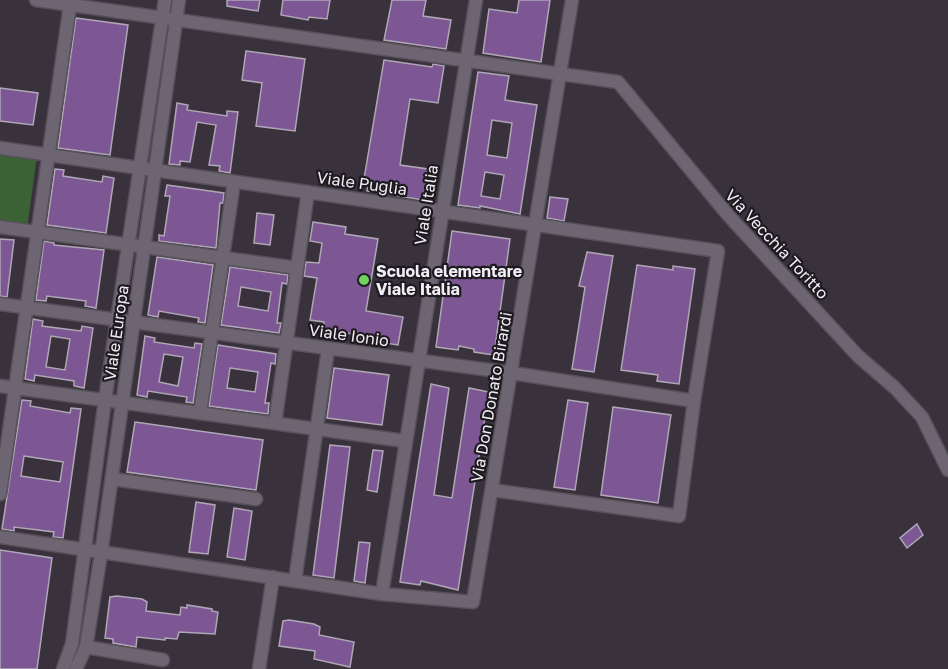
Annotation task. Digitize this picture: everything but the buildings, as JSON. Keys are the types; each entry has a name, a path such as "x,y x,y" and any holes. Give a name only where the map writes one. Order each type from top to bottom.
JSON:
{"street":[{"name":"Via Vecchia Toritto","path":"36,0 618,82 728,215 858,356 896,388 922,417 948,471"},
{"name":"Viale Europa","path":"63,669 72,644 105,400 130,246 165,0"},
{"name":"Viale Europa","path":"76,669 86,647 101,554 179,0"},
{"name":"Viale Italia","path":"382,594 417,361 476,0"},
{"name":"Via Don Donato Birardi","path":"382,594 473,602 572,0"},
{"path":"0,494 70,5"},
{"name":"Viale Puglia","path":"0,148 718,251 694,401"},
{"path":"200,413 234,182"},
{"path":"275,423 308,192"},
{"path":"0,227 297,268"},
{"name":"Viale Ionio","path":"0,304 512,373 694,401"},
{"path":"295,581 328,349"},
{"path":"0,386 405,441"},
{"path":"492,490 679,516 694,401"},
{"path":"112,479 256,499"},
{"path":"0,537 101,554 382,594"},
{"path":"259,669 273,577"},
{"path":"86,647 163,660"}],"green space":[{"path":"0,151 37,155 27,229 0,225"}],"place":[{"name":"Scuola elementare Viale Italia","path":"364,280"}]}
